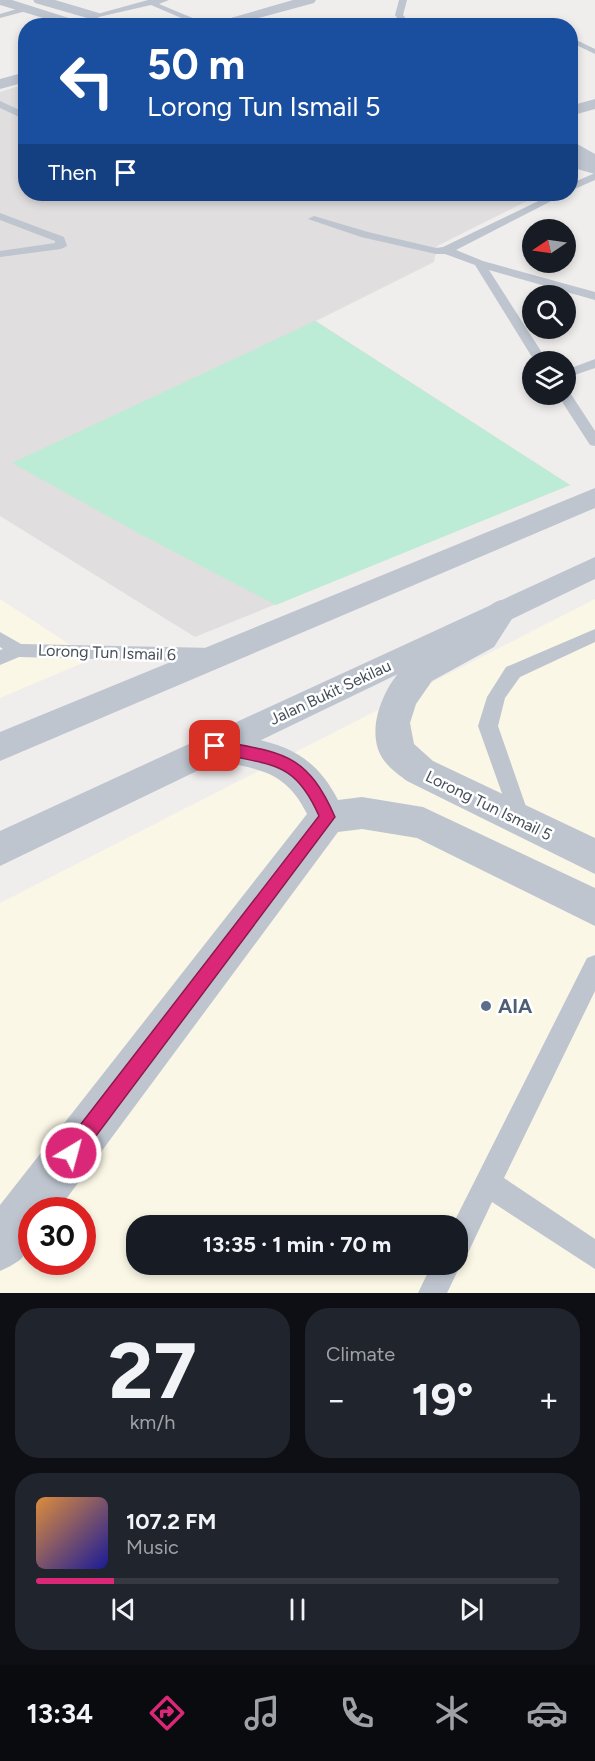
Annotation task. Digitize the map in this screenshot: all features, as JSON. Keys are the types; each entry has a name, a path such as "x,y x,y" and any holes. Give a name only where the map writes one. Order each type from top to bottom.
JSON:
{"street":[{"path":"40,0 73,9 83,18"},
{"path":"263,0 283,7"},
{"path":"242,18 309,0"},
{"path":"9,5 63,18"},
{"path":"52,16 73,9"},
{"path":"245,18 250,16"},
{"path":"0,84 18,79"},
{"path":"578,108 594,105"},
{"path":"578,114 594,105"},
{"path":"578,150 595,163"},
{"path":"578,163 595,168"},
{"path":"0,747 595,497"},
{"name":"Jalan Bukit Sekilau","path":"0,849 595,567"},
{"name":"Lorong Tun Ismail 5","path":"501,611 482,639 420,672 400,700 392,723 397,751 420,771 595,857"},
{"path":"215,746 268,756 300,771 316,792 327,817"},
{"path":"0,1246 327,817 362,813 423,823 595,908"}],"lane":[{"path":"103,18 148,2 165,0"},
{"path":"401,18 399,15 403,0"},
{"path":"148,2 189,18"},
{"path":"578,36 582,36"},
{"path":"578,42 595,52"},
{"path":"0,104 18,113"},
{"path":"578,185 595,176"},
{"path":"314,219 408,246 436,251 446,250 546,201"},
{"path":"0,216 60,239 61,246 0,254"},
{"path":"0,228 16,222"},
{"path":"446,250 479,263 595,296"},
{"path":"479,263 535,351"},
{"path":"576,370 595,363"},
{"path":"571,405 595,442"},
{"path":"521,821 488,726 496,697 513,672 595,635"},
{"name":"Lorong Tun Ismail 6","path":"0,638 17,650 217,656"},
{"path":"0,658 17,650"},
{"path":"468,1223 595,966"},
{"path":"487,1184 595,1255"},
{"path":"432,1293 441,1275"}],"shaded area":[{"path":"18,86 18,201 527,201 437,246 434,262 316,321 570,485 195,637 0,516 0,92"},
{"path":"0,599 92,659 0,698"},
{"path":"595,599 595,1293 0,1293 0,903"}],"green space":[{"path":"315,321 570,485 276,605 142,535 12,463"}],"place":[{"name":"AIA","path":"486,1006"}],"route":[{"path":"71,1153 327,817 316,792 300,771 268,756 215,746"}]}
